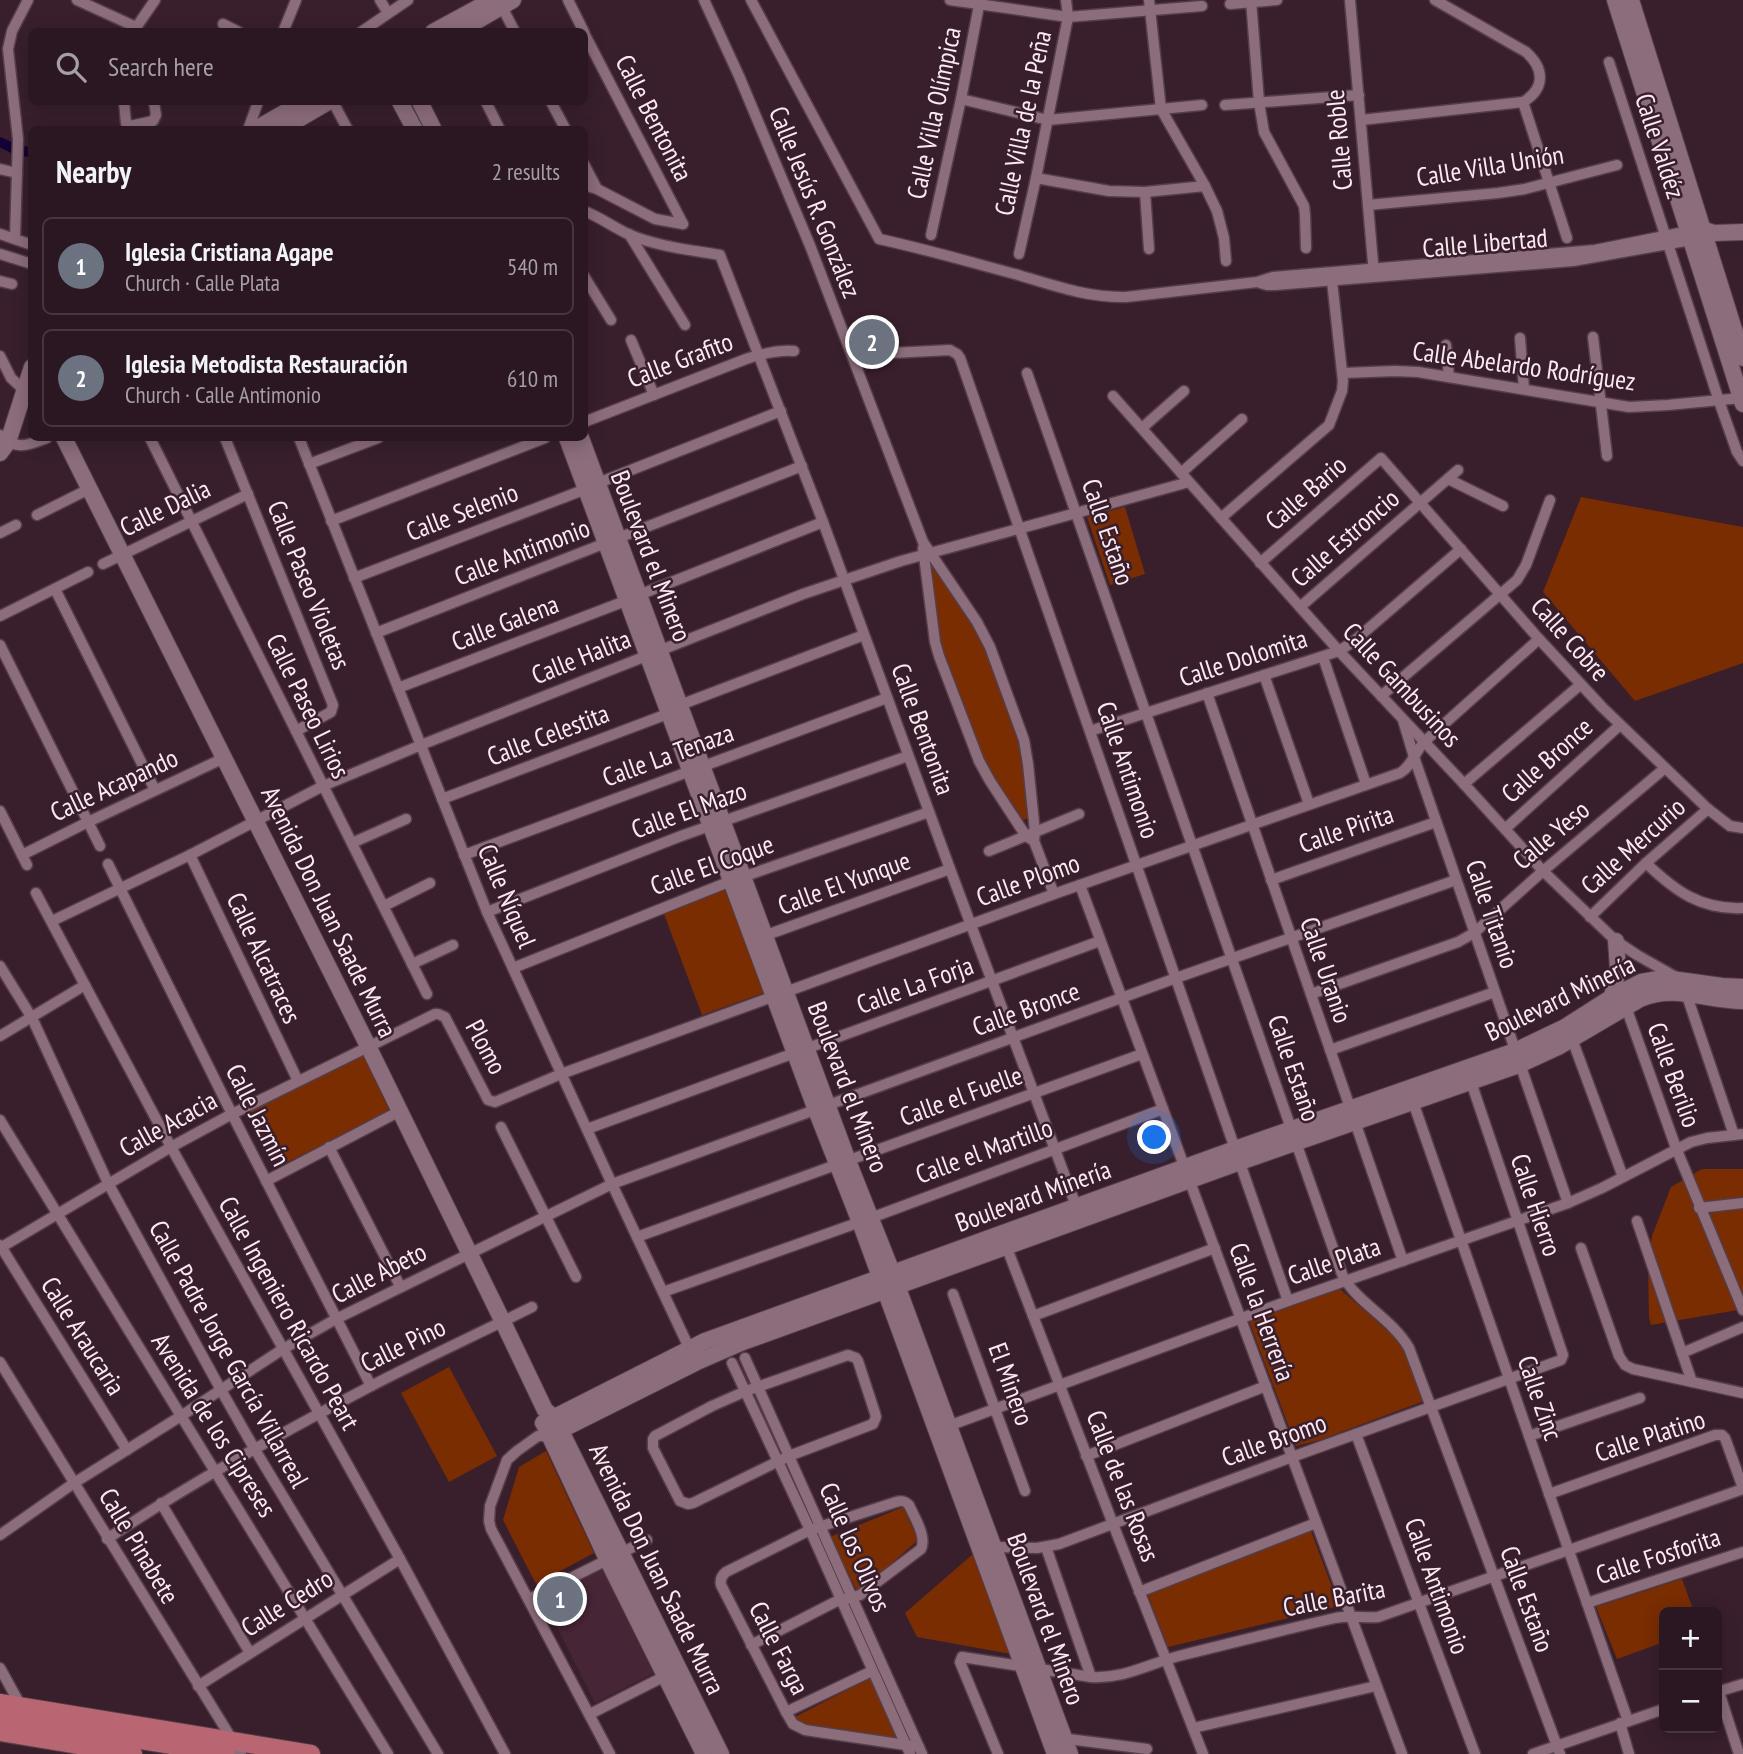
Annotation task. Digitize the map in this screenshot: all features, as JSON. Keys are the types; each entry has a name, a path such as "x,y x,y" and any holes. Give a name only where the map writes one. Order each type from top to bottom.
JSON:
{"main road":[{"path":"0,1703 25,1714 233,1749 311,1754"},
{"path":"0,1717 25,1714"},
{"path":"0,1732 134,1754"}],"street":[{"path":"15,239 18,139 8,49 12,31 28,0"},
{"path":"77,0 132,28"},
{"path":"285,28 296,0"},
{"path":"380,0 388,13"},
{"path":"379,26 388,13 408,0"},
{"name":"Calle Bentonita","path":"568,0 582,28"},
{"name":"Calle Jesús R. González","path":"704,0 779,172 853,355 923,542 927,554 933,631 939,656 979,761 990,781 1032,836"},
{"name":"Calle Libertad","path":"751,0 879,239 1084,294 1126,297 1257,282 1273,277 1373,273 1570,252 1616,250 1700,234 1743,232"},
{"path":"950,0 980,2 1068,17 1150,5 1202,6"},
{"name":"Calle Villa de la Peña","path":"1019,254 1068,17 1066,0"},
{"path":"1230,5 1277,0"},
{"name":"Calle Roble","path":"1350,0 1373,273"},
{"path":"1361,120 1522,102 1530,98 1538,86 1539,68 1534,59 1521,48 1435,0"},
{"path":"1615,0 1743,358"},
{"path":"1631,0 1700,234 1742,401"},
{"path":"135,28 150,1"},
{"path":"1251,1 1264,132 1304,206 1306,248"},
{"path":"442,28 502,2"},
{"path":"464,28 502,2"},
{"path":"502,2 513,28"},
{"name":"Calle Villa Olímpica","path":"931,235 980,2"},
{"path":"1150,5 1161,109 1217,211 1222,226 1226,261"},
{"path":"223,24 231,28"},
{"name":"Calle Bentonita","path":"588,40 683,225 644,215 597,189"},
{"name":"Calle Valdéz","path":"1609,62 1719,401 1737,452 1743,461"},
{"path":"1225,105 1359,95"},
{"path":"961,99 1048,120 1202,105"},
{"path":"1522,102 1567,238"},
{"path":"125,105 128,125 153,121 156,115 154,105"},
{"path":"249,126 257,105"},
{"path":"261,126 298,105"},
{"path":"286,126 325,105"},
{"path":"332,105 345,126"},
{"path":"402,105 413,126"},
{"path":"422,105 432,126"},
{"path":"488,105 498,126"},
{"path":"553,105 564,126"},
{"name":"Calle Villa Unión","path":"1368,205 1497,193 1550,183 1617,165"},
{"path":"0,169 17,173"},
{"path":"588,172 597,189"},
{"path":"1036,178 1109,191 1145,192 1205,186"},
{"path":"588,186 597,189"},
{"path":"1145,192 1149,249"},
{"path":"588,213 629,234 685,325"},
{"path":"0,234 28,244"},
{"name":"Calle Bentonita","path":"629,234 666,245 720,255 823,522 1079,1213"},
{"path":"0,254 28,263"},
{"name":"Calle Libertad","path":"1257,282 1275,285 1332,281 1373,273"},
{"path":"0,281 12,284"},
{"path":"1221,518 1329,425 1342,391 1343,373 1332,281"},
{"path":"588,283 611,320"},
{"path":"1593,337 1607,456"},
{"path":"1520,338 1524,389"},
{"path":"631,341 653,395"},
{"path":"1446,345 1449,377"},
{"name":"Calle Antimonio","path":"853,355 950,350 957,354 1288,1301"},
{"name":"Calle Grafito","path":"588,420 759,355 794,351"},
{"path":"0,356 9,376 28,378"},
{"name":"Calle Abelardo Rodríguez","path":"1343,373 1406,371 1601,403 1644,407 1742,401"},
{"name":"Calle Estaño","path":"1027,373 1345,1281 1404,1339 1432,1407 1559,1750"},
{"path":"5,439 28,381"},
{"path":"1142,428 1184,391"},
{"name":"Calle Gambusinos","path":"1113,396 1339,651 1543,871 1616,941 1684,986"},
{"name":"Calle Selenio","path":"354,578 781,411"},
{"path":"5,439 28,419"},
{"path":"1181,473 1242,419"},
{"path":"5,439 18,445 37,441"},
{"name":"Avenida Don Juan Saade Murra","path":"65,441 470,1253 548,1425 672,1673 720,1754"},
{"name":"Calle Paseo Lirios","path":"151,441 427,994"},
{"name":"Calle Paseo Violetas","path":"226,441 333,705 331,712 296,731"},
{"name":"Calle Níquel","path":"300,441 487,912 693,1355"},
{"path":"309,464 370,441"},
{"path":"331,521 537,441"},
{"name":"Boulevard el Minero","path":"570,441 592,486 613,541 1056,1737 1070,1754"},
{"name":"Boulevard el Minero","path":"582,441 592,486"},
{"name":"Calle Cobre","path":"1381,458 1580,685 1707,809 1730,826 1743,828"},
{"name":"Calle Bario","path":"1260,563 1381,458"},
{"name":"Calle Antimonio","path":"376,634 802,466"},
{"name":"Calle Estroncio","path":"1300,607 1458,470"},
{"path":"1448,479 1503,506"},
{"name":"Calle Halita","path":"52,921 190,855 323,786 844,579 1189,482"},
{"path":"37,515 89,489"},
{"name":"Calle Dalia","path":"103,564 248,494"},
{"path":"1381,696 1522,573 1550,500"},
{"name":"Calle Galena","path":"398,688 823,522"},
{"path":"0,533 16,525"},
{"name":"Calle Dolomita","path":"1090,731 1339,651 1461,549"},
{"name":"Calle Jesús R. González","path":"927,554 977,622 990,647 1024,740 1032,836 1054,894"},
{"path":"0,616 88,572"},
{"path":"55,589 155,790"},
{"name":"Calle Celestita","path":"442,799 864,635"},
{"name":"Calle Plomo","path":"492,1103 561,1074 1054,894 1405,771 1424,742 1539,639"},
{"path":"0,645 100,846"},
{"path":"1323,657 1366,785"},
{"path":"1264,676 1309,804"},
{"path":"1464,784 1580,685"},
{"name":"Calle Uranio","path":"1207,693 1402,1261"},
{"name":"Calle La Tenaza","path":"464,855 887,698"},
{"name":"Calle Titanio","path":"1402,717 1568,1203"},
{"name":"Calle Bronce","path":"1505,829 1620,725"},
{"name":"Calle El Mazo","path":"487,912 668,841 908,756"},
{"name":"Calle Acapando","path":"0,811 25,860 88,822 225,758"},
{"name":"Calle Yeso","path":"1311,994 1458,942 1474,933 1665,768"},
{"name":"Calle Mercurio","path":"1590,917 1707,809"},
{"name":"Calle El Coque","path":"513,968 738,879 929,812"},
{"path":"989,851 1032,836 1079,814"},
{"path":"352,843 406,819"},
{"name":"Calle Pirita","path":"1271,880 1436,822"},
{"name":"Calle Alcatraces","path":"190,855 298,1081"},
{"path":"1646,863 1666,883 1688,897 1713,906 1743,908"},
{"name":"Calle Jazmín","path":"108,864 371,1386"},
{"name":"Calle El Yunque","path":"760,937 950,869"},
{"name":"Calle Bronce","path":"612,1184 1121,998 1456,880"},
{"path":"384,906 430,883"},
{"name":"Calle la Herrería","path":"1080,885 1402,1754"},
{"name":"Calle Ingeniero Ricardo Peart","path":"36,893 170,1147 320,1414 505,1754"},
{"name":"Calle La Forja","path":"586,1129 1100,941"},
{"path":"1612,997 1618,969 1616,941"},
{"path":"412,964 453,944"},
{"name":"Calle Padre Jorge García Villarreal","path":"0,966 32,1017 108,1183 221,1390 438,1754"},
{"name":"Boulevard Minería","path":"548,1425 609,1405 693,1355 889,1281 1293,1136 1572,1040 1612,997 1632,985 1664,978 1718,999 1743,1001"},
{"path":"0,1037 85,985"},
{"path":"1684,986 1739,1135"},
{"name":"Boulevard Minería","path":"1517,1058 1550,1035 1660,992 1684,986 1743,987"},
{"path":"1330,1050 1495,992"},
{"name":"Calle Berilio","path":"1626,1007 1699,1208 1743,1310"},
{"name":"Calle Acacia","path":"0,1247 170,1147 232,1114 438,1014"},
{"name":"Plomo","path":"438,1014 445,1017 492,1103"},
{"path":"1572,1040 1623,1177"},
{"name":"Calle el Fuelle","path":"637,1237 1142,1054"},
{"name":"Calle Hierro","path":"1469,1075 1563,1355"},
{"name":"Calle Zinc","path":"1411,1095 1587,1603 1624,1722 1629,1754"},
{"name":"Calle el Martillo","path":"663,1292 1163,1109"},
{"path":"266,1181 400,1111"},
{"name":"Avenida de los Cipreses","path":"0,1120 388,1754"},
{"path":"501,1127 576,1277"},
{"name":"Calle Plata","path":"943,1428 1240,1318 1589,1195 1678,1153 1698,1139 1739,1135"},
{"path":"330,1147 400,1286"},
{"name":"Calle Abeto","path":"0,1535 74,1483 283,1349 335,1319 612,1184"},
{"path":"1699,1208 1743,1203"},
{"path":"1637,1221 1692,1382"},
{"name":"Calle de las Rosas","path":"1004,1241 1203,1754"},
{"name":"Calle Araucaria","path":"0,1247 127,1450"},
{"path":"1033,1316 1214,1248"},
{"path":"1581,1248 1622,1362 1633,1369 1743,1393"},
{"name":"El Minero","path":"953,1294 1025,1491"},
{"name":"Calle Pino","path":"107,1539 161,1503 254,1448 371,1386 532,1307"},
{"path":"1682,1353 1743,1327"},
{"name":"Calle Bromo","path":"995,1547 1045,1547 1059,1544 1559,1362 1563,1355"},
{"path":"843,1356 852,1356 858,1361 876,1417 873,1424 783,1458 693,1503 680,1501 653,1448 653,1439 712,1406 746,1391 843,1356"},
{"name":"Calle los Olivos","path":"744,1358 758,1386 783,1458"},
{"name":"Calle Pinabete","path":"0,1362 198,1686 233,1749"},
{"name":"Calle los Olivos","path":"732,1363 783,1458 914,1750"},
{"path":"1086,1455 1266,1386"},
{"path":"1529,1436 1640,1398"},
{"path":"548,1425 507,1460 488,1513 491,1529 610,1754"},
{"name":"Boulevard el Minero","path":"943,1428 995,1547 1030,1668"},
{"name":"Calle Antimonio","path":"1356,1434 1475,1754"},
{"name":"Calle Platino","path":"1549,1494 1715,1435 1725,1438 1743,1488"},
{"name":"Calle Barita","path":"998,1754 960,1662 962,1657 1091,1677 1123,1675 1166,1660 1335,1618 1378,1617 1743,1488"},
{"path":"751,1644 830,1604 868,1589 923,1546 923,1538 909,1505 904,1501 815,1528"},
{"path":"161,1503 250,1653"},
{"path":"1139,1592 1316,1523"},
{"name":"Calle Farga","path":"815,1528 722,1576 721,1585 793,1724 800,1729 914,1750"},
{"path":"529,1599 647,1540"},
{"path":"1045,1547 1091,1677"},
{"name":"Calle Fosforita","path":"1587,1603 1743,1552"},
{"name":"Calle Cedro","path":"198,1686 400,1559"},
{"name":"Calle los Olivos","path":"847,1599 872,1671 914,1750"},
{"path":"0,1668 25,1714"},
{"path":"786,1712 872,1671"},
{"path":"590,1714 672,1673"},
{"name":"Avenida Don Juan Saade Murra","path":"672,1673 704,1754"},
{"path":"1722,1691 1743,1684"},
{"path":"1193,1728 1376,1686"},
{"path":"1722,1704 1739,1754"},
{"path":"1533,1754 1559,1750 1624,1722 1659,1711"},
{"path":"1056,1737 1147,1749"},
{"name":"Boulevard el Minero","path":"1055,1754 1056,1737"}],"shaded area":[{"path":"1581,497 1743,527 1743,663 1635,701 1543,592"},
{"path":"1125,507 1145,574 1110,585 1087,517"},
{"path":"933,563 980,634 1022,746 1029,818 1020,821 985,768 937,643 926,570"},
{"path":"727,887 766,992 702,1015 664,914"},
{"path":"363,1054 390,1112 273,1169 246,1113"},
{"path":"1702,1169 1743,1169 1743,1314 1738,1310 1651,1325 1648,1262 1652,1236 1671,1187"},
{"path":"1339,1288 1400,1342 1424,1401 1320,1440 1296,1446 1249,1321"},
{"path":"449,1367 497,1456 449,1482 401,1393"},
{"path":"546,1451 594,1553 536,1584 503,1520 519,1467"},
{"path":"903,1507 918,1540 858,1593 830,1537"},
{"path":"1311,1531 1339,1606 1168,1647 1147,1593"},
{"path":"973,1554 1011,1654 917,1637 905,1613"},
{"path":"605,1565 658,1671 595,1703 542,1597"},
{"path":"1682,1579 1692,1607 1659,1607 1659,1644 1617,1659 1596,1607"},
{"path":"870,1678 900,1739 799,1724 795,1717"}],"waterway":[{"path":"0,142 28,152"}],"place":[{"name":"Iglesia Metodista Restauración","path":"872,342"},
{"name":"Iglesia Cristiana Agape","path":"560,1599"}]}
